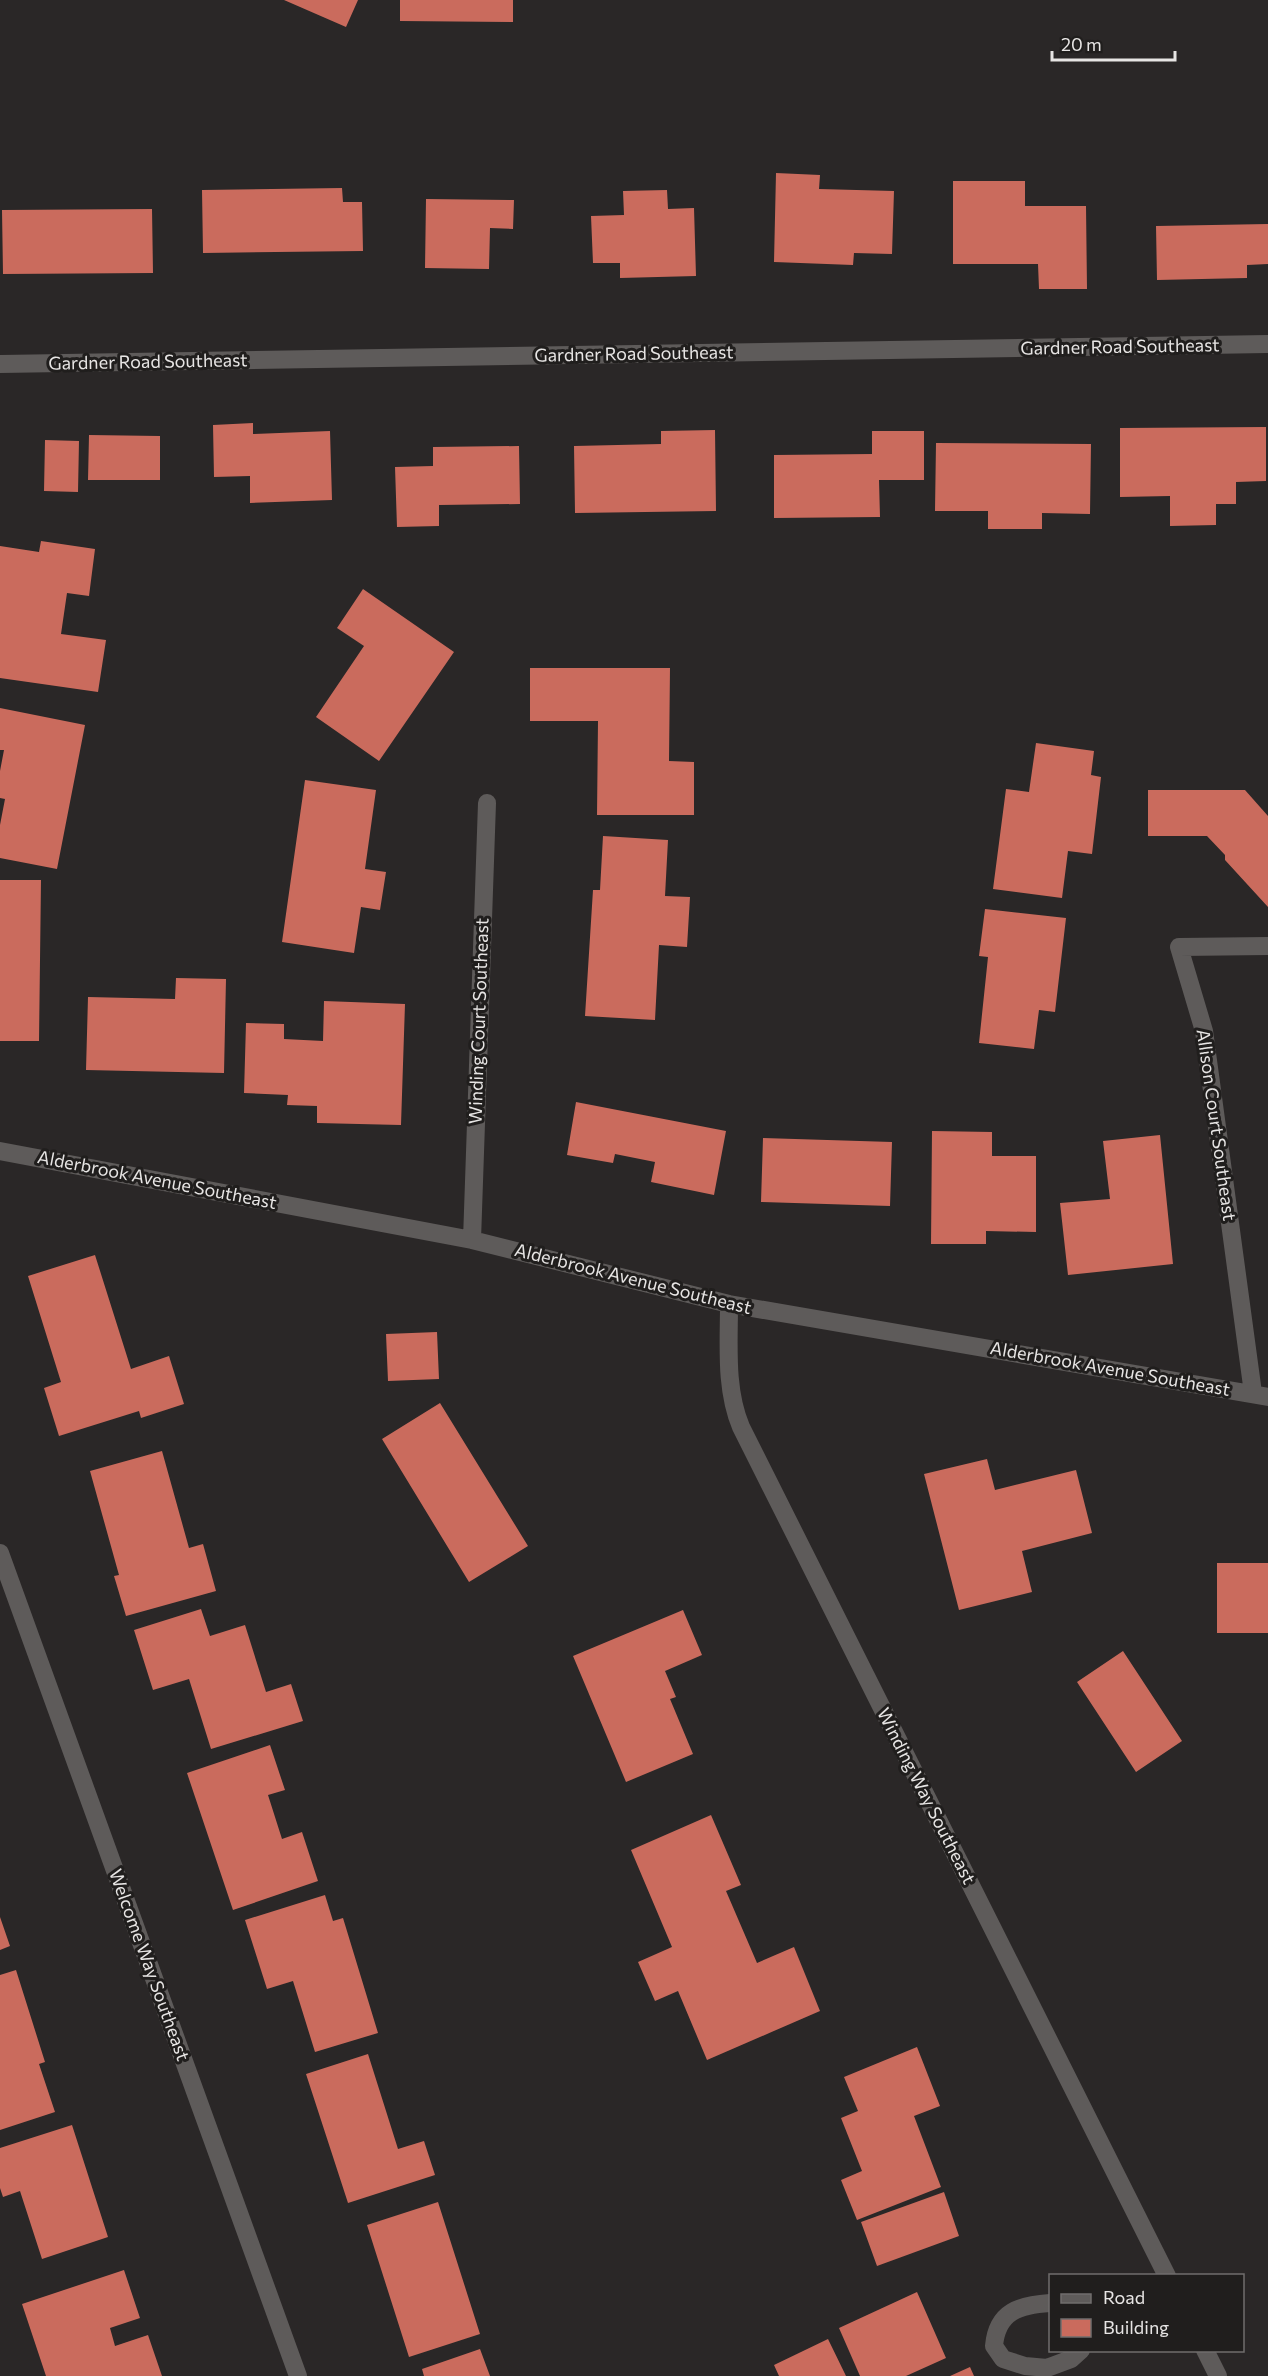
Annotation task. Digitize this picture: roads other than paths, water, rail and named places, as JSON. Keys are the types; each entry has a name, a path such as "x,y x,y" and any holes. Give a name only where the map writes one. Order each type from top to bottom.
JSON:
{"street":[{"name":"Gardner Road Southeast","path":"0,364 1268,344"},
{"name":"Winding Court Southeast","path":"472,1240 487,803"},
{"name":"Allison Court Southeast","path":"1261,1395 1204,1031 1179,947 1268,946"},
{"name":"Alderbrook Avenue Southeast","path":"0,1151 472,1240 729,1304 1261,1395"},
{"name":"Winding Way Southeast","path":"729,1304 730,1390 733,1407 741,1427 1166,2274"},
{"name":"Welcome Way Southeast","path":"0,1553 298,2376"},
{"path":"1049,2303 1025,2305 1008,2314 995,2331 994,2346 1003,2359 1025,2366 1047,2368 1071,2359 1080,2352"},
{"path":"1206,2352 1218,2376"}]}
